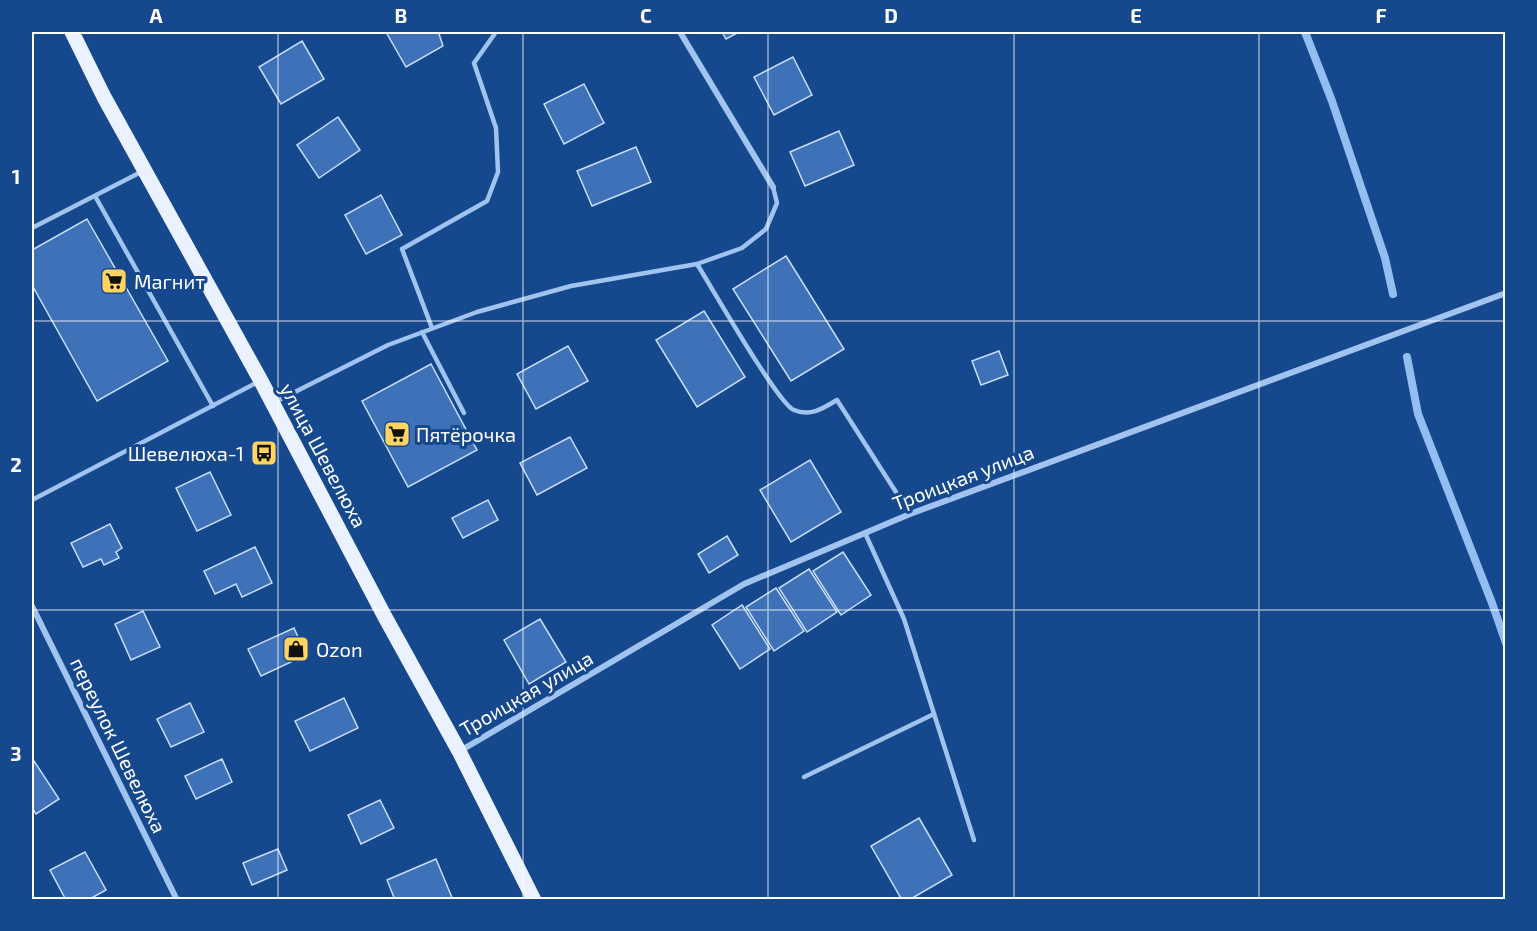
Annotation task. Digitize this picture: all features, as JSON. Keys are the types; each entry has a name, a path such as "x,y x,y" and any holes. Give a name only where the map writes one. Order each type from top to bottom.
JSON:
{"main road":[{"name":"улица Шевелюха","path":"72,32 104,97 261,381 459,751 534,900"}],"street":[{"path":"680,32 773,187"},
{"name":"Троицкая улица","path":"459,751 744,584 910,514 1506,293"},
{"name":"переулок Шевелюха","path":"32,606 177,900"}],"lane":[{"path":"432,328 402,249 487,201 498,171 496,128 474,63 496,32"},
{"path":"32,228 144,170"},
{"path":"272,403 388,345 477,312 571,286 697,264 742,248 766,229 777,203 773,187"},
{"path":"95,196 213,406"},
{"path":"697,264 774,388 792,410 805,413 822,410 837,400 910,514"},
{"path":"422,332 464,412"},
{"path":"32,500 261,381"},
{"path":"865,533 904,619 974,840"},
{"path":"804,777 934,714"}],"building":[{"path":"386,32 443,32 439,34 443,46 406,67"},
{"path":"722,32 739,32 726,39"},
{"path":"302,41 324,79 281,104 259,67"},
{"path":"793,57 812,95 774,115 754,77"},
{"path":"584,84 604,123 564,144 544,104"},
{"path":"338,117 360,150 319,178 297,145"},
{"path":"839,131 854,165 805,186 790,152"},
{"path":"636,147 651,182 592,206 577,171"},
{"path":"381,195 402,235 366,254 345,215"},
{"path":"87,219 168,361 97,401 32,285 32,250"},
{"path":"786,256 844,349 791,381 733,289"},
{"path":"704,311 745,377 697,407 656,340"},
{"path":"568,346 588,381 536,409 517,374"},
{"path":"999,351 1008,375 981,385 972,361"},
{"path":"431,364 477,450 408,487 362,401"},
{"path":"570,437 587,468 537,495 520,463"},
{"path":"810,460 841,512 791,542 760,490"},
{"path":"210,472 231,515 197,531 176,488"},
{"path":"488,500 498,520 463,538 452,518"},
{"path":"110,524 122,548 116,552 119,558 104,565 101,559 83,567 71,543"},
{"path":"727,536 738,555 709,573 698,554"},
{"path":"255,547 272,583 242,597 236,584 215,594 204,571"},
{"path":"843,552 871,595 841,615 813,571"},
{"path":"809,569 837,612 807,632 779,588"},
{"path":"776,588 804,631 774,651 746,607"},
{"path":"742,605 770,649 740,669 712,625"},
{"path":"143,611 160,647 131,660 115,624"},
{"path":"540,619 566,662 529,684 504,640"},
{"path":"294,628 306,655 261,676 248,649"},
{"path":"344,698 358,728 310,751 295,721"},
{"path":"190,703 204,732 171,747 157,719"},
{"path":"222,759 232,782 196,799 185,776"},
{"path":"34,761 59,799 36,814 32,807 32,762"},
{"path":"380,800 394,828 361,844 348,815"},
{"path":"919,818 952,875 909,900 902,900 871,846"},
{"path":"278,849 287,870 252,885 243,863"},
{"path":"85,852 106,890 88,900 66,900 50,870"},
{"path":"436,859 453,900 395,900 387,880"}],"waterway":[{"path":"1305,32 1332,101 1385,258 1393,294"},
{"path":"1407,357 1418,414 1506,643"}],"place":[{"name":"Магнит","path":"114,281"},
{"name":"Пятёрочка","path":"397,434"},
{"name":"Шевелюха-1","path":"264,453"},
{"name":"Ozon","path":"296,649"}]}
